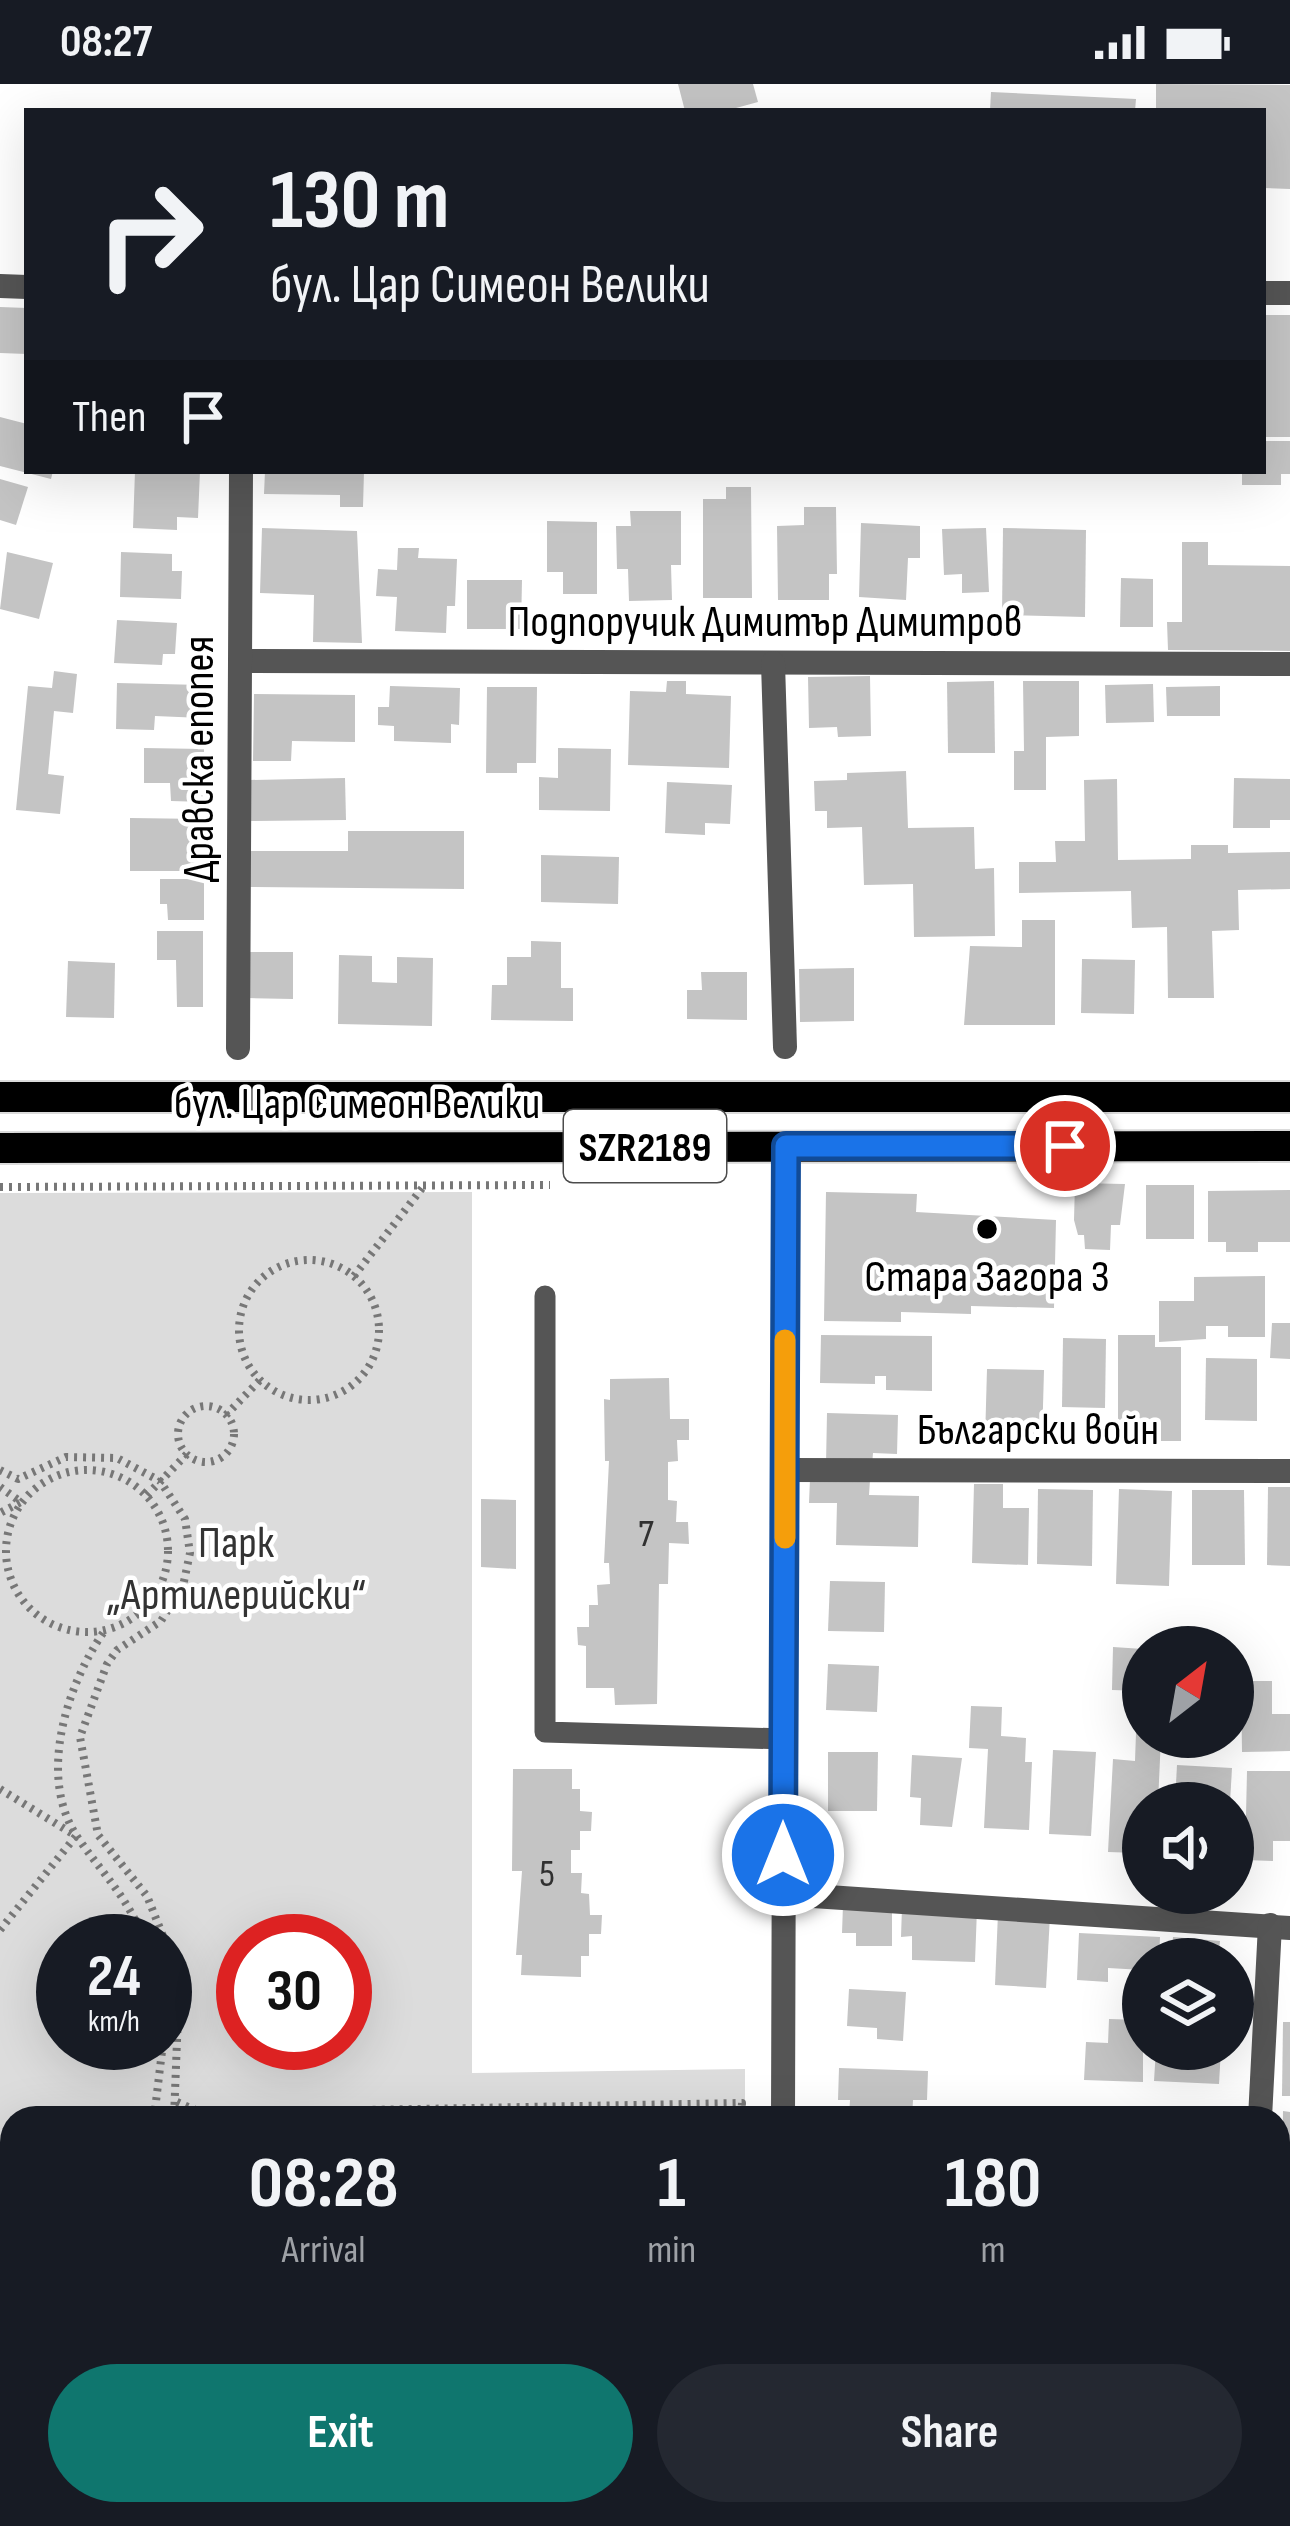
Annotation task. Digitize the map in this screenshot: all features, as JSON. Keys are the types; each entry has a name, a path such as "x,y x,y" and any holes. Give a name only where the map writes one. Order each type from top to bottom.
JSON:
{"main road":[{"name":"бул. Цар Симеон Велики","path":"0,1097 1290,1097"},
{"name":"бул. Цар Симеон Велики","path":"0,1148 1290,1146"}],"street":[{"name":"Дравска епопея","path":"238,1048 241,474"},
{"name":"Подпоручик Димитър Димитров","path":"240,661 1290,664"},
{"path":"773,663 785,1047"},
{"path":"783,2106 786,1146"},
{"name":"Български войн","path":"785,1470 1290,1471"},
{"path":"783,1894 1280,1926 1261,2106"}],"lane":[{"path":"545,1296 545,1732 784,1738"}],"path":[{"path":"354,1276 423,1186"},
{"path":"310,1259 354,1276 375,1307 379,1325 378,1344 362,1377 347,1389 312,1400 293,1398 260,1380 246,1361 240,1314 266,1274 310,1259"},
{"path":"226,1414 260,1380"},
{"path":"211,1406 226,1414 235,1430 226,1454 203,1462 187,1454 178,1431 186,1414 211,1406"},
{"path":"0,1470 18,1479 50,1461 95,1454 138,1466 160,1481 185,1519 188,1570 161,1622 117,1650 106,1664 80,1737 98,1835 147,1896 154,1914"},
{"path":"147,1496 187,1454"},
{"path":"0,1513 21,1502 38,1485 82,1469 106,1472 147,1496 168,1540 164,1576 146,1608 104,1631 76,1632 49,1624 26,1606 11,1582 5,1556 8,1527 21,1502"},
{"path":"0,1487 21,1502"},
{"path":"76,1836 62,1786 62,1736 75,1681 104,1631"},
{"path":"0,1790 76,1836 131,1914"},
{"path":"0,1930 76,1836"},
{"path":"156,2106 160,2070"},
{"path":"176,2106 177,2070"},
{"path":"177,2102 186,2106"},
{"path":"580,2106 742,2106"}],"green space":[{"name":"Парк „Артилерийски“","path":"472,1192 472,2073 745,2069 745,2106 0,2106 0,1193"}],"building":[{"path":"678,84 753,84 758,102 736,108 684,108"},
{"path":"1156,84 1290,85 1290,189 1266,188 1266,108 1156,108"},
{"path":"991,92 1136,99 1135,108 990,108"},
{"path":"0,307 24,308 24,354 0,353"},
{"path":"1266,315 1290,315 1290,437 1266,437"},
{"path":"0,417 24,423 24,472 0,466"},
{"path":"1266,441 1290,441 1290,474 1281,474 1281,485 1242,485 1242,474 1266,474"},
{"path":"135,474 200,474 198,518 177,517 177,530 133,528"},
{"path":"265,474 364,474 363,507 340,507 340,495 264,494"},
{"path":"0,479 28,487 16,525 0,520"},
{"path":"726,487 751,487 752,598 703,598 703,499 726,499"},
{"path":"804,507 836,507 837,574 829,574 829,600 778,600 777,526 804,525"},
{"path":"630,511 681,511 681,565 671,565 672,600 629,601 628,569 617,569 616,526 631,526"},
{"path":"547,521 597,522 597,594 563,594 563,572 547,572"},
{"path":"861,523 920,526 920,558 908,558 906,600 859,597"},
{"path":"262,528 357,531 362,643 313,642 314,595 260,593"},
{"path":"986,528 989,592 962,593 962,574 944,575 942,529"},
{"path":"1003,528 1086,530 1085,617 1002,615"},
{"path":"1182,542 1208,542 1208,565 1290,566 1290,651 1168,650 1167,622 1182,622"},
{"path":"398,548 419,548 418,558 457,559 455,606 447,606 446,633 395,631 397,597 376,596 378,569 397,570"},
{"path":"7,552 53,563 39,619 0,609"},
{"path":"121,552 172,554 172,571 182,571 181,599 120,597"},
{"path":"1121,578 1153,579 1153,627 1120,627"},
{"path":"467,580 522,580 521,629 467,629"},
{"path":"117,620 177,623 175,654 163,654 162,665 114,663"},
{"path":"54,671 77,674 73,713 54,711 48,774 64,776 60,814 16,810 28,686 52,688"},
{"path":"870,676 871,736 838,737 837,727 809,728 808,677"},
{"path":"667,681 686,681 686,694 731,696 729,768 628,765 630,691 666,692"},
{"path":"994,681 995,753 948,753 947,682"},
{"path":"1023,681 1079,681 1079,736 1046,737 1046,790 1014,790 1014,751 1024,751"},
{"path":"117,683 202,685 202,718 155,716 154,730 116,729"},
{"path":"1153,684 1154,722 1106,723 1105,685"},
{"path":"390,686 460,688 459,725 451,724 451,743 394,741 394,726 378,725 378,707 389,707"},
{"path":"1220,686 1220,716 1167,716 1166,687"},
{"path":"487,687 537,687 536,763 517,763 517,773 486,773"},
{"path":"254,694 355,695 355,742 292,741 291,761 253,761"},
{"path":"144,748 204,749 204,802 171,801 170,783 144,783"},
{"path":"558,748 611,749 610,811 539,810 539,777 558,778"},
{"path":"906,771 908,828 974,827 975,869 994,868 995,936 914,937 913,884 864,885 862,827 827,828 827,811 815,811 814,781 847,780 847,773"},
{"path":"345,778 346,820 251,821 250,780"},
{"path":"1234,778 1290,779 1290,820 1270,820 1270,828 1233,828"},
{"path":"1117,779 1118,860 1191,859 1191,845 1228,845 1228,853 1290,852 1290,889 1238,890 1239,930 1212,931 1214,998 1168,998 1167,927 1132,928 1131,891 1019,893 1019,862 1056,862 1055,841 1085,841 1084,780"},
{"path":"667,782 732,785 730,824 705,823 705,835 665,833"},
{"path":"130,818 203,819 203,866 130,871"},
{"path":"348,831 464,831 464,889 249,887 249,851 348,851"},
{"path":"541,855 619,857 618,904 541,902"},
{"path":"160,879 204,879 204,920 168,920 167,904 160,904"},
{"path":"1022,920 1055,920 1055,1025 964,1025 970,946 1022,947"},
{"path":"157,931 203,931 203,1007 177,1007 176,960 157,960"},
{"path":"531,941 561,942 561,988 573,988 573,1021 491,1020 492,985 507,985 507,957 531,957"},
{"path":"248,952 293,952 293,999 248,998"},
{"path":"339,955 372,956 372,982 397,983 397,957 433,958 432,1026 338,1024"},
{"path":"1082,959 1135,960 1134,1014 1081,1013"},
{"path":"68,961 115,963 114,1018 66,1017"},
{"path":"854,968 854,1021 800,1022 799,969"},
{"path":"701,972 747,972 747,1020 687,1019 687,990 702,990"},
{"path":"1075,1183 1125,1184 1120,1225 1111,1225 1110,1250 1085,1249 1084,1235 1078,1235 1074,1220"},
{"path":"1146,1185 1194,1185 1194,1239 1146,1239"},
{"path":"1290,1190 1290,1242 1258,1242 1258,1252 1226,1252 1226,1242 1208,1242 1208,1191"},
{"path":"826,1192 917,1194 916,1212 1056,1220 1054,1308 971,1306 971,1314 901,1312 901,1322 824,1321"},
{"path":"1265,1276 1265,1337 1228,1337 1228,1326 1206,1326 1206,1339 1159,1342 1159,1301 1194,1301 1194,1277"},
{"path":"1272,1323 1290,1323 1290,1359 1270,1358"},
{"path":"821,1335 932,1336 932,1391 886,1390 886,1376 875,1376 875,1384 820,1383"},
{"path":"1118,1335 1155,1335 1155,1347 1181,1347 1181,1441 1118,1441"},
{"path":"1063,1338 1106,1339 1105,1408 1062,1407"},
{"path":"1206,1358 1257,1359 1257,1421 1205,1420"},
{"path":"987,1369 1044,1370 1042,1442 985,1440"},
{"path":"669,1378 670,1419 689,1419 689,1440 677,1440 678,1461 668,1462 668,1500 677,1501 676,1522 688,1522 689,1544 669,1543 668,1584 659,1584 657,1704 615,1705 614,1688 586,1688 586,1646 578,1645 577,1627 589,1627 589,1605 598,1605 597,1585 610,1584 609,1563 604,1563 609,1461 605,1461 604,1399 610,1400 610,1379"},
{"path":"827,1413 898,1415 897,1454 873,1453 872,1465 826,1464"},
{"path":"810,1479 870,1480 869,1495 919,1496 918,1547 836,1545 837,1503 809,1503"},
{"path":"974,1484 1003,1484 1003,1508 1029,1508 1028,1565 972,1563"},
{"path":"1268,1487 1290,1487 1290,1566 1267,1565"},
{"path":"1038,1489 1093,1490 1092,1566 1037,1564"},
{"path":"1119,1489 1172,1491 1169,1586 1116,1584"},
{"path":"1192,1490 1244,1490 1245,1565 1192,1565"},
{"path":"481,1499 516,1500 516,1569 481,1567"},
{"path":"830,1581 885,1582 884,1632 828,1631"},
{"path":"1113,1647 1122,1648 1122,1690 1112,1690"},
{"path":"828,1664 879,1666 877,1712 826,1710"},
{"path":"1254,1681 1272,1681 1272,1714 1290,1714 1290,1751 1254,1752"},
{"path":"971,1706 1002,1707 1001,1736 1026,1738 1025,1762 1032,1762 1029,1830 984,1828 988,1749 969,1748"},
{"path":"1053,1750 1096,1752 1091,1836 1049,1834"},
{"path":"828,1752 878,1752 877,1811 828,1811"},
{"path":"912,1755 962,1758 952,1827 920,1825 921,1798 910,1797"},
{"path":"1160,1758 1159,1782 1122,1782 1122,1852 1108,1852 1113,1759"},
{"path":"1177,1765 1232,1768 1231,1782 1176,1782"},
{"path":"513,1769 572,1769 572,1789 580,1789 580,1811 592,1812 591,1831 580,1831 580,1850 571,1850 571,1873 582,1873 581,1893 589,1894 590,1915 602,1915 601,1934 589,1934 589,1956 581,1956 581,1977 521,1975 522,1955 516,1955 522,1871 512,1871"},
{"path":"1247,1771 1290,1771 1290,1841 1273,1841 1273,1861 1254,1860 1254,1782 1247,1782"},
{"path":"843,1905 892,1906 892,1946 856,1946 856,1933 842,1933"},
{"path":"902,1907 977,1909 975,1962 912,1960 912,1936 901,1937"},
{"path":"998,1913 1050,1916 1046,1988 995,1985"},
{"path":"1079,1933 1160,1937 1122,1938 1122,1969 1108,1968 1108,1982 1077,1980"},
{"path":"849,1989 906,1992 903,2041 877,2039 877,2028 847,2026"},
{"path":"1109,2019 1122,2019 1122,2070 1143,2070 1143,2082 1084,2080 1086,2042 1108,2043"},
{"path":"1283,2022 1290,2022 1290,2096 1282,2096"},
{"path":"839,2068 928,2071 927,2100 913,2100 913,2106 850,2106 850,2100 838,2100"},
{"path":"1155,2070 1220,2070 1219,2084 1154,2081"}],"slow traffic":[{"path":"785,1340 785,1538"}],"place":[{"name":"Стара Загора 3","path":"987,1229"}],"route":[{"path":"783,1855 786,1146 1065,1146"}]}
